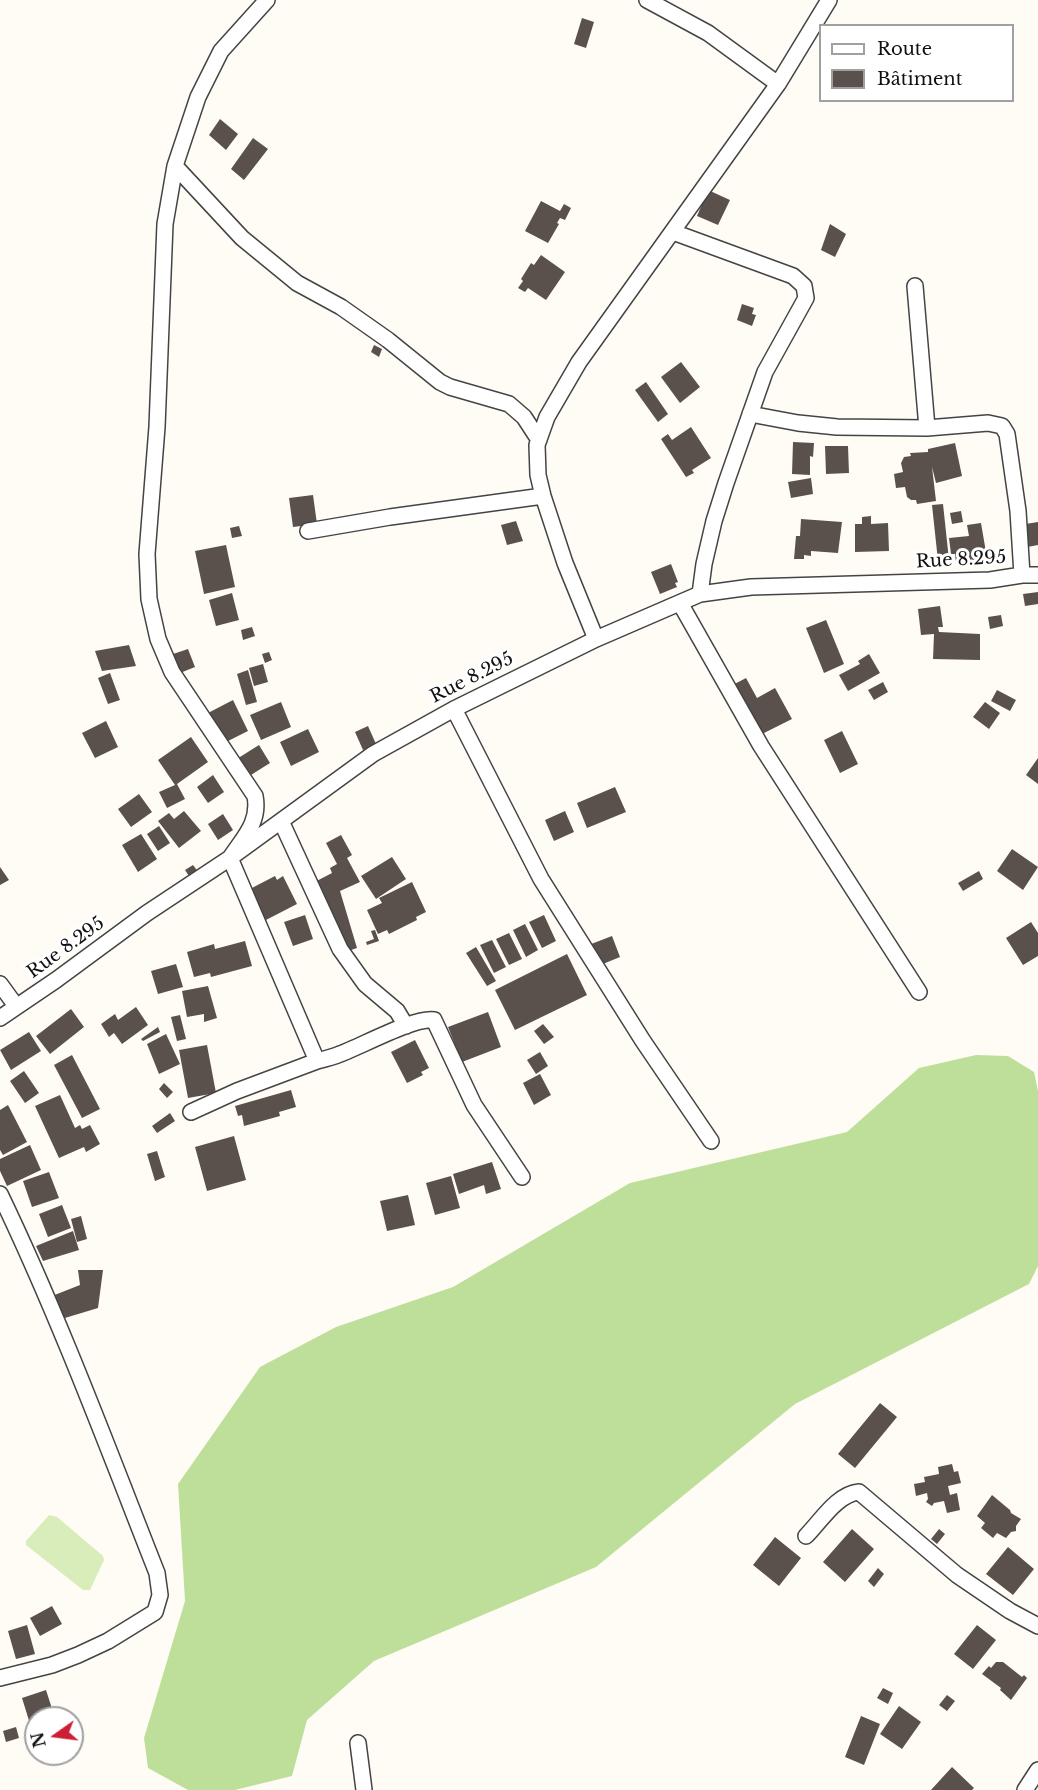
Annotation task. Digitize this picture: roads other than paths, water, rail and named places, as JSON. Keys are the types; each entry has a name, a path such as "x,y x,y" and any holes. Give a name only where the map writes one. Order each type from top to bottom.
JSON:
{"street":[{"path":"267,0 221,51 198,97 175,166 165,224 157,427 147,554 149,599 158,639 172,672 255,796 258,809 255,820 230,858 317,1061"},
{"path":"647,0 708,33 778,84"},
{"path":"596,639 565,563 538,475 537,446 547,417 579,362 778,84 829,0"},
{"path":"175,166 242,238 297,283 351,313 440,382 510,404 524,417 539,440"},
{"path":"673,232 793,276 804,286 806,298 765,372 714,521 700,594"},
{"path":"915,286 927,428"},
{"path":"750,414 798,423 837,427 927,428 988,423 1002,426 1007,434 1030,575"},
{"path":"308,531 543,496"},
{"name":"Rue 8.295","path":"0,1018 147,913 230,858 373,754 454,709 596,639 700,594 751,587 990,580 1030,575"},
{"path":"680,603 761,746 919,992"},
{"path":"454,709 541,879 643,1041 711,1140"},
{"path":"281,821 340,949 365,984 398,1011 406,1026"},
{"path":"0,984 16,1006"},
{"path":"191,1112 406,1026 428,1019 434,1020 474,1105 522,1177"},
{"path":"0,1194 33,1263 158,1573 160,1595 155,1612 108,1641 52,1665 0,1678"},
{"path":"806,1536 840,1500 848,1494 859,1492 957,1575 1010,1611 1038,1626"},
{"path":"358,1743 364,1790"},
{"path":"1025,1790 1038,1770"}]}
